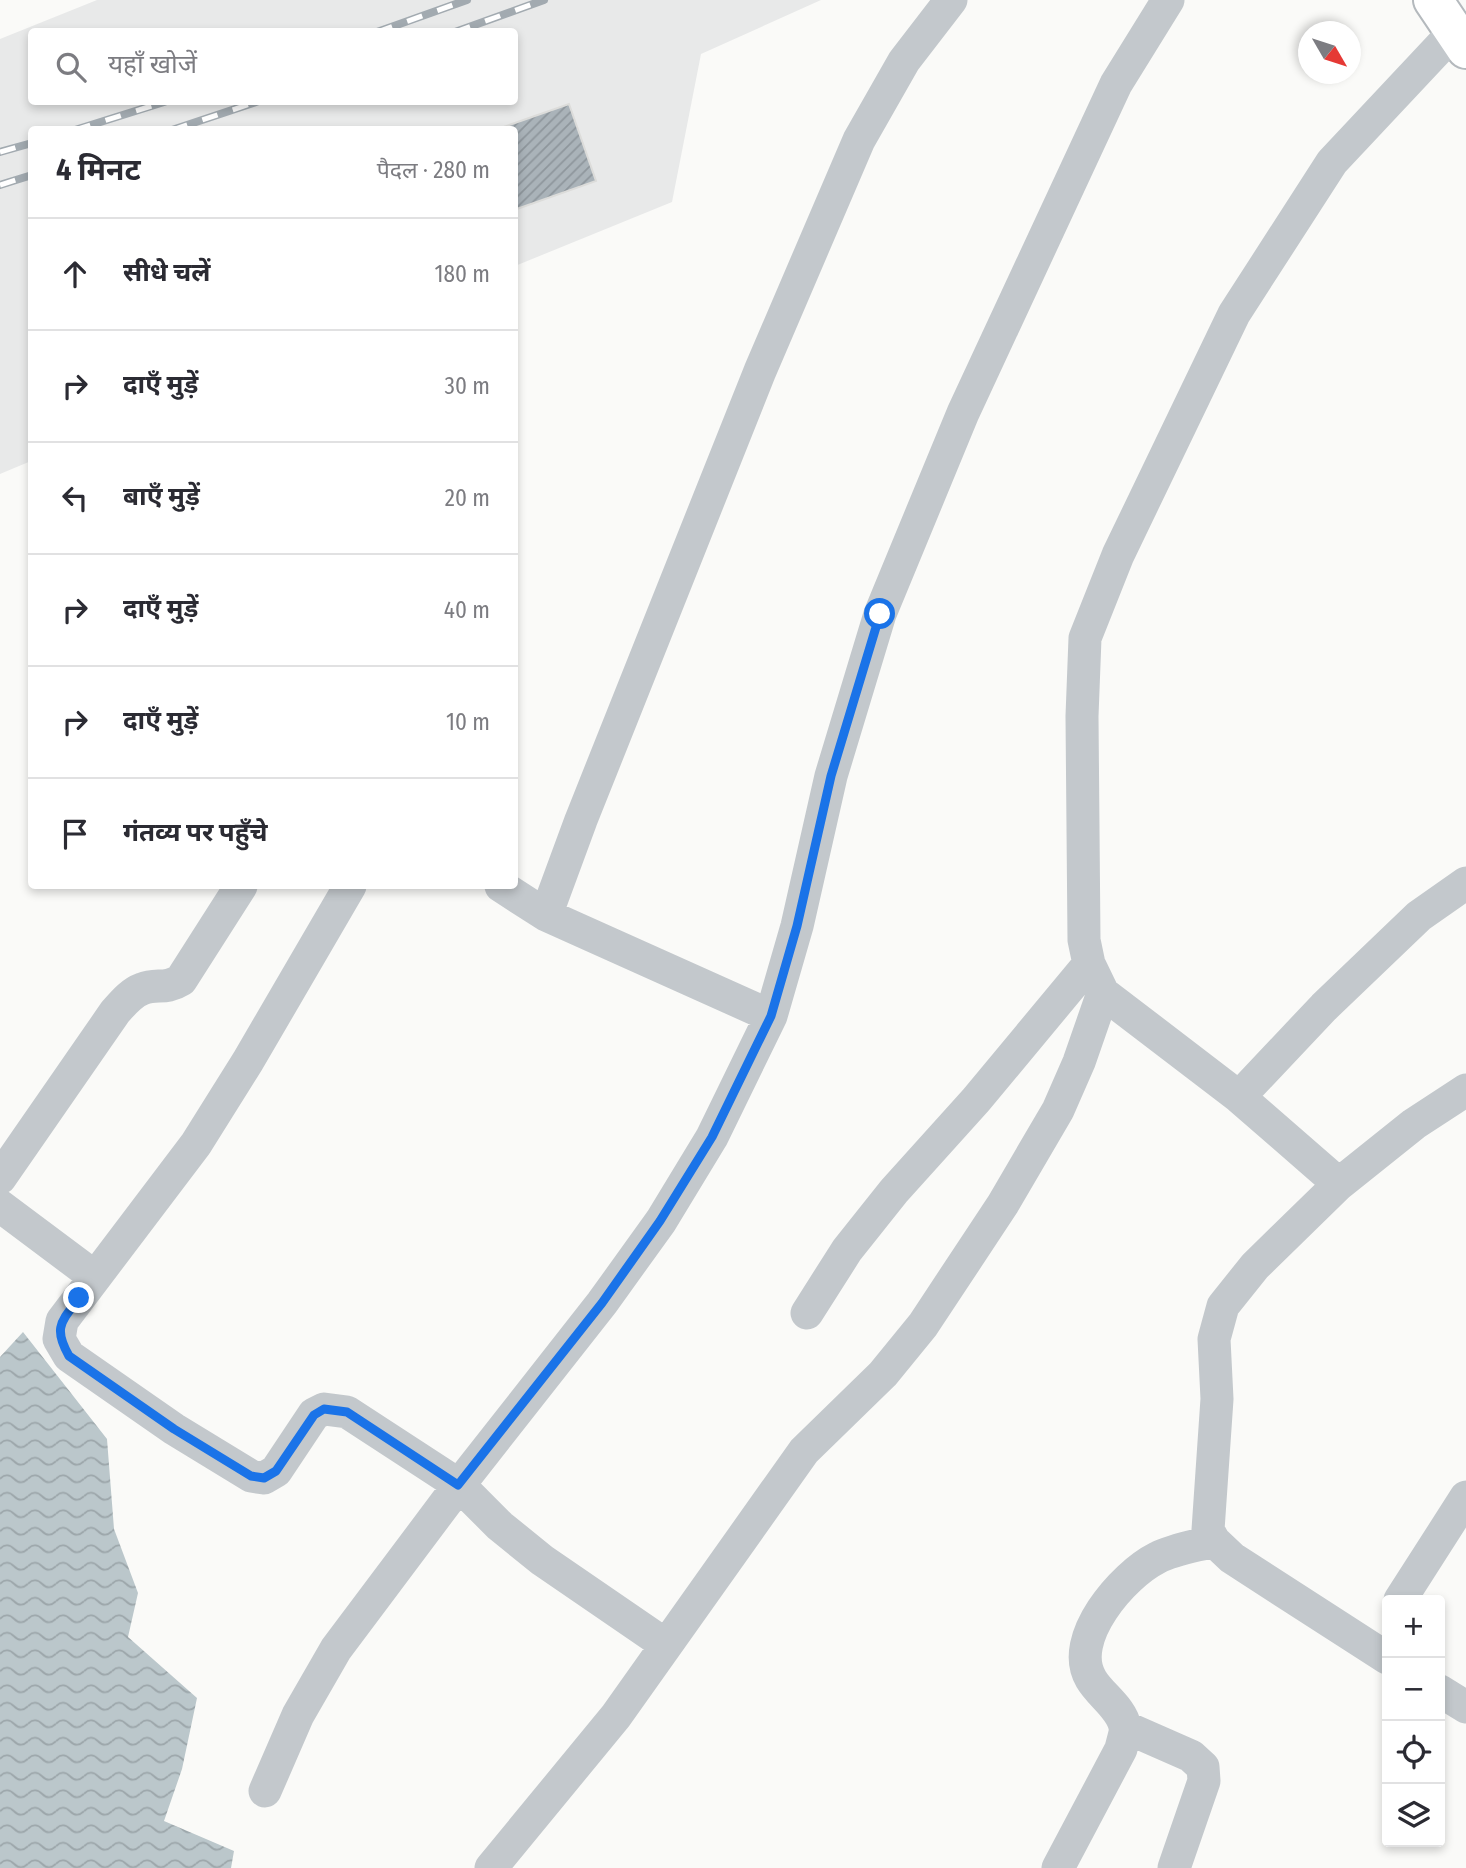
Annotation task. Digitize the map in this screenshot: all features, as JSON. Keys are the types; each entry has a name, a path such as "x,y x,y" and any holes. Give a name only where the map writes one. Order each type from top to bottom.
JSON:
{"highway":[{"path":"1433,0 1460,41"}],"street":[{"path":"546,915 586,807 760,371 859,141 904,61 951,0"},
{"path":"265,1791 298,1715 337,1649 458,1485 602,1303 660,1221 712,1137 771,1016 797,926 831,776 880,614 963,413 1110,96 1168,0"},
{"path":"491,1868 616,1716 804,1451 883,1374 923,1325 1003,1204 1058,1110 1079,1062 1096,978 1084,927 1082,716 1085,638 1118,555 1234,314 1332,162 1460,41"},
{"path":"1239,1097 1324,1007 1419,916 1466,883"},
{"path":"0,1178 115,1012 142,988 170,986 181,980 240,889"},
{"path":"348,889 248,1061 195,1144 62,1321 59,1339 69,1356 174,1429 251,1476 264,1478 276,1471 314,1415 324,1409 347,1412 458,1485 500,1526 542,1560 666,1645"},
{"path":"507,889 546,915 771,1016"},
{"path":"1096,978 1339,1184"},
{"path":"807,1313 848,1250 894,1191 976,1100 1096,978"},
{"path":"1381,1641 1231,1558 1214,1541 1208,1530 1217,1399 1214,1339 1223,1306 1255,1266 1339,1184 1414,1124 1466,1090"},
{"path":"0,1206 95,1277"},
{"path":"1403,1595 1466,1497"},
{"path":"1174,1868 1204,1781 1203,1767 1191,1756 1125,1727 1114,1707 1090,1678 1085,1654 1091,1626 1122,1584 1157,1557 1214,1541"},
{"path":"1445,1694 1466,1707"},
{"path":"1058,1868 1112,1769 1121,1749 1125,1727"}],"shaded area":[{"path":"97,0 821,0 701,54 672,202 518,265 518,126 28,126 28,462 0,474 0,39"}],"water":[{"path":"23,1332 107,1439 114,1529 138,1593 128,1637 197,1698 182,1769 164,1821 234,1851 231,1868 0,1868 0,1357"}],"building":[{"path":"569,104 596,181 518,209 518,126 506,126"}],"railway":[{"path":"388,28 467,0"},
{"path":"466,28 544,0"},
{"path":"88,126 154,105"},
{"path":"184,126 247,105"},
{"path":"0,152 28,144"},
{"path":"0,185 28,176"}],"route":[{"path":"79,1298 62,1321 59,1339 69,1356 174,1429 251,1476 264,1478 276,1471 314,1415 324,1409 347,1412 458,1485 602,1303 660,1221 712,1137 771,1016 797,926 831,776 880,614"}]}
